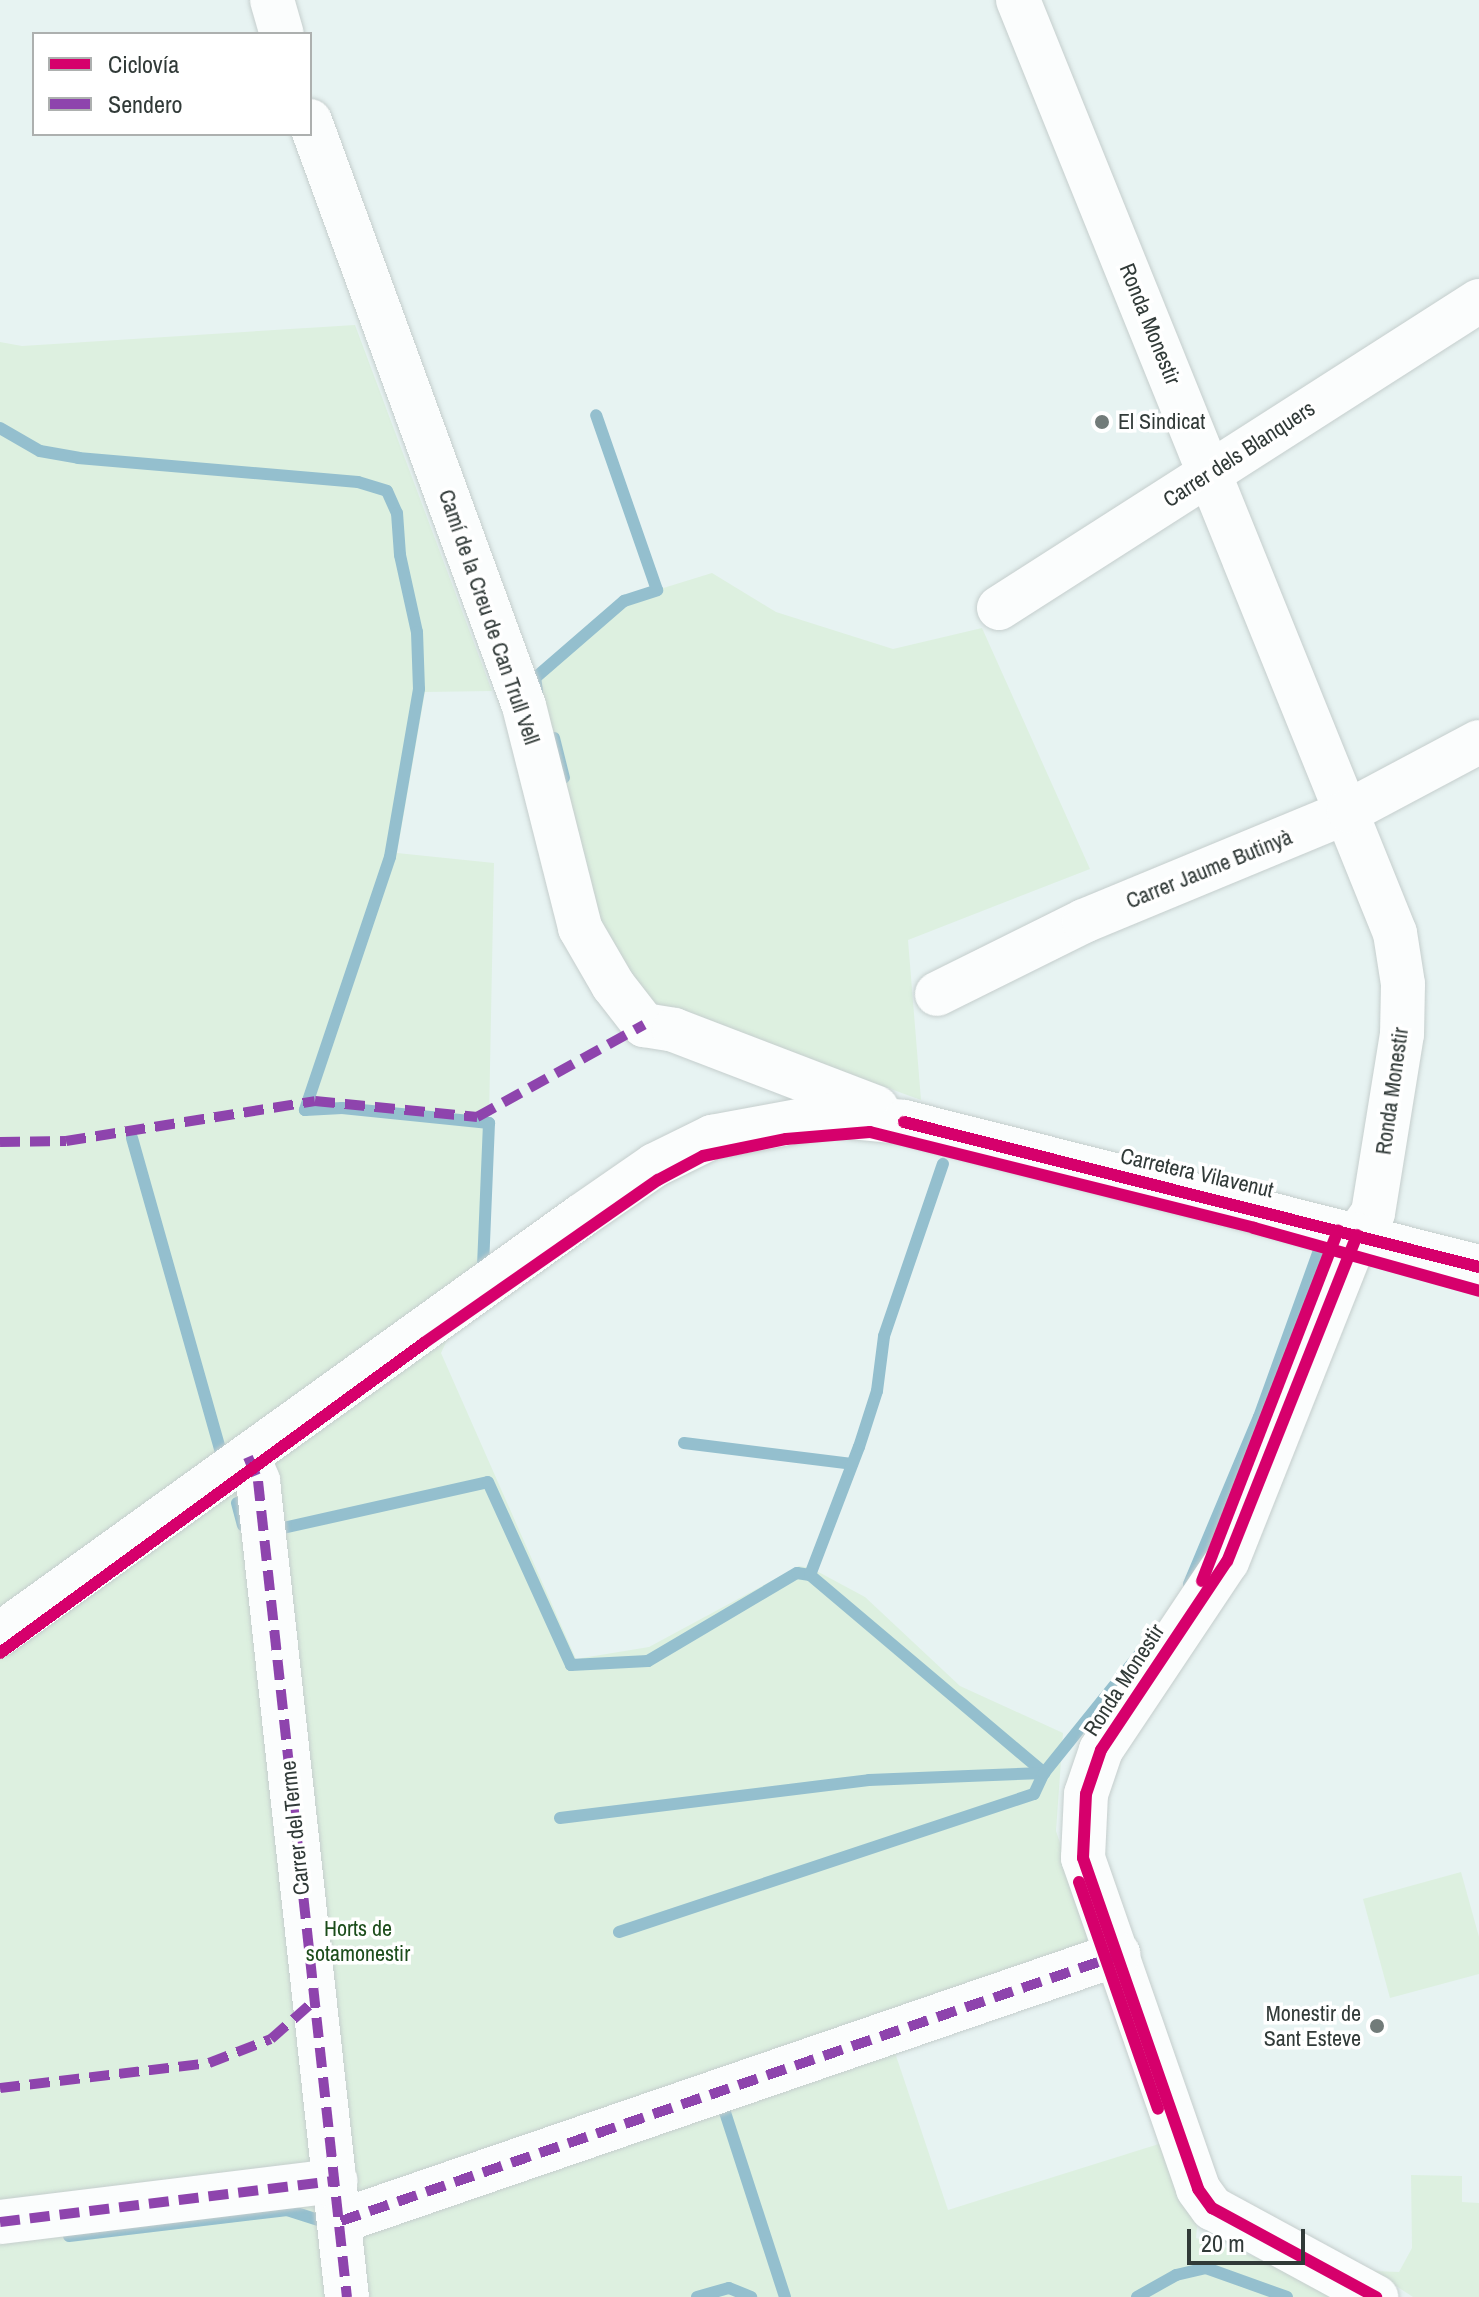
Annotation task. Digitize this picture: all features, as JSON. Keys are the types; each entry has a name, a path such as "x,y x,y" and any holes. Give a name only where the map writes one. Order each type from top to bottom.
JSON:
{"street":[{"path":"272,0 281,32"},
{"name":"Ronda Monestir","path":"1018,0 1349,811 1395,933 1403,984 1397,1088 1373,1213 1357,1235 1227,1561 1101,1750 1086,1794 1083,1858 1198,2189 1212,2208 1376,2297"},
{"name":"Camí de la Creu de Can Trull Vell","path":"312,126 524,706 580,928 613,985 644,1025 674,1030 847,1093 904,1122"},
{"name":"Carrer dels Blanquers","path":"999,608 1479,301"},
{"name":"Carrer Jaume Butinyà","path":"937,994 1084,921 1349,811 1479,742"},
{"name":"Carretera Vilavenut","path":"0,1634 581,1216 684,1149 712,1137 791,1118 831,1115 904,1122 1479,1267"},
{"name":"Carrer del Terme","path":"248,1457 258,1481 339,2201 347,2297"},
{"path":"0,2222 339,2201 1118,1954"}],"green space":[{"name":"Horts de sotamonestir","path":"355,325 492,691 425,692 397,853 494,863 489,1119 479,1271 441,1353 576,1659 649,1647 799,1566 811,1568 865,1597 960,1686 1063,1733 1056,1831 1097,1954 886,2026 948,2210 1162,2143 1197,2227 1196,2238 1290,2268 1340,2297 0,2297 0,342 22,346"},
{"path":"712,573 776,612 893,649 982,628 1090,869 908,940 921,1100 646,1000 604,937 532,687 631,598"},
{"path":"1461,1872 1479,1937 1479,1974 1390,1998 1363,1899"},
{"path":"1411,2175 1462,2176 1462,2202 1479,2203 1479,2297 1413,2297 1373,2271 1399,2272 1412,2248"}],"waterway":[{"path":"537,691 535,678 624,601 657,590 596,415"},
{"path":"0,428 40,451 78,458 358,482 387,491 397,513 400,555 417,632 419,689 390,857 305,1110 342,1108 489,1123 483,1267"},
{"path":"554,738 564,778"},
{"path":"132,1138 223,1460"},
{"path":"810,1575 859,1447 877,1391 884,1336 943,1164"},
{"path":"1189,1584 1259,1417 1320,1248"},
{"path":"684,1443 852,1464"},
{"path":"274,1530 488,1482 571,1665 648,1661 797,1573 810,1575 1044,1773"},
{"path":"237,1503 243,1525"},
{"path":"619,1932 1034,1794 1044,1773 1142,1651"},
{"path":"560,1818 869,1780 1044,1773"},
{"path":"721,2100 785,2297"},
{"path":"69,2236 287,2210 331,2224"},
{"path":"1137,2297 1176,2275 1206,2268 1287,2297"},
{"path":"697,2297 729,2288 751,2297"}],"marked path":[{"path":"0,1142 66,1141 315,1101 477,1117 644,1025"},
{"path":"248,1457 258,1481 347,2297"},
{"path":"341,2221 1113,1957"},
{"path":"0,2088 209,2063 271,2039 314,2001"},
{"path":"0,2222 336,2181"}],"cycle path":[{"path":"904,1122 1479,1267"},
{"path":"0,1653 424,1343 658,1180 703,1156 786,1139 870,1132 1254,1228 1479,1291"},
{"path":"1202,1581 1338,1230"},
{"path":"1357,1235 1227,1561 1101,1750 1086,1794 1083,1858 1198,2189 1212,2208 1376,2297"},
{"path":"1079,1882 1158,2109"}],"place":[{"name":"El Sindicat","path":"1102,422"},
{"name":"Monestir de Sant Esteve","path":"1377,2026"}]}
